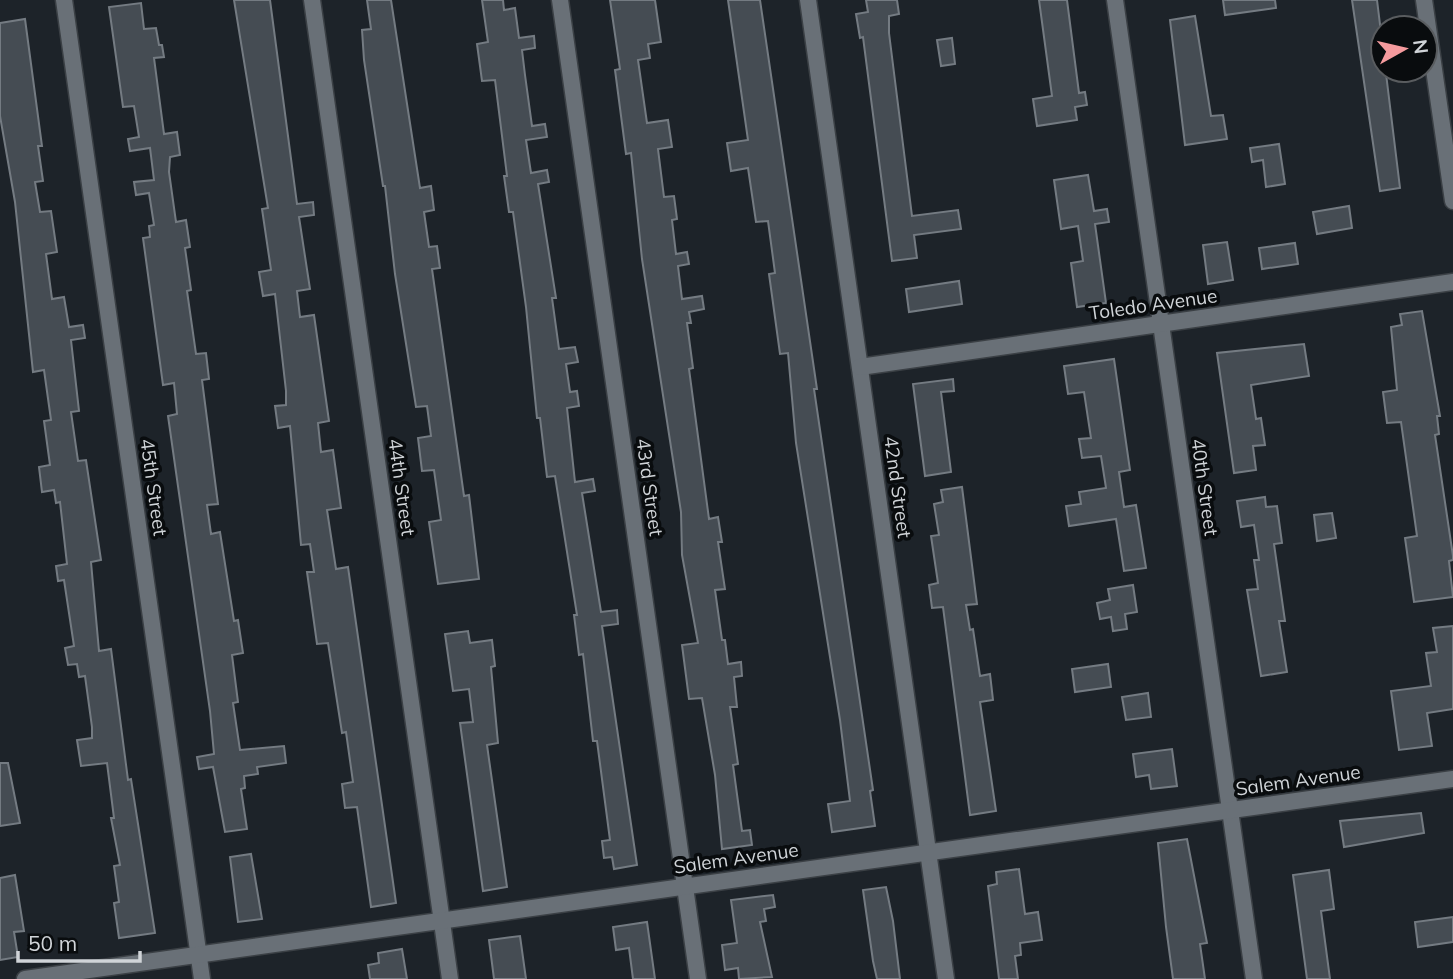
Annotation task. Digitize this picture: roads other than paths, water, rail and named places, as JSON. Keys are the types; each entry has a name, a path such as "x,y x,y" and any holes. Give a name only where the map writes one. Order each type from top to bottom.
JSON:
{"street":[{"name":"45th Street","path":"64,0 202,979"},
{"name":"44th Street","path":"312,0 450,979"},
{"name":"43rd Street","path":"560,0 698,979"},
{"name":"42nd Street","path":"808,0 946,979"},
{"name":"40th Street","path":"1115,0 1254,979"},
{"path":"1424,0 1453,201"},
{"name":"Toledo Avenue","path":"860,367 1453,282"},
{"name":"Salem Avenue","path":"25,979 1453,779"}]}
